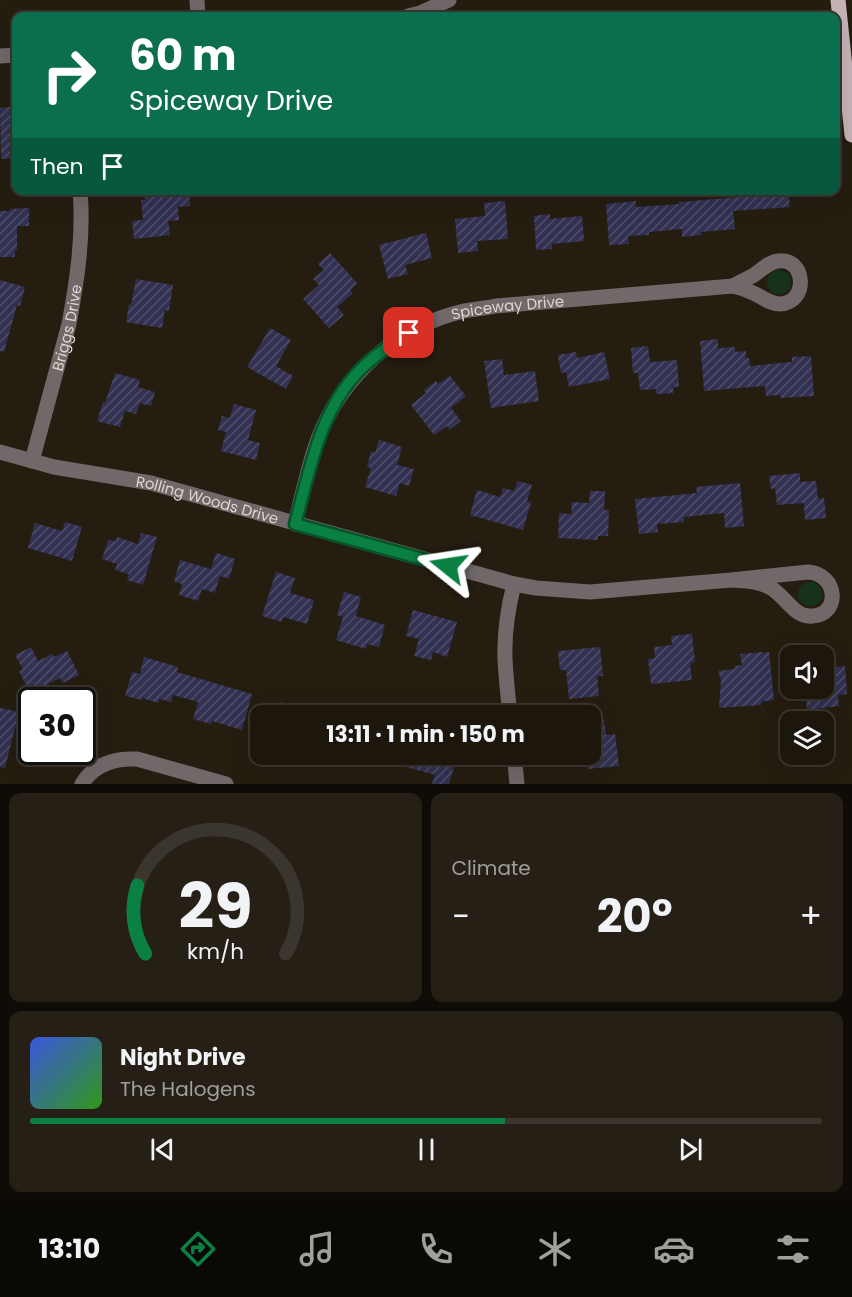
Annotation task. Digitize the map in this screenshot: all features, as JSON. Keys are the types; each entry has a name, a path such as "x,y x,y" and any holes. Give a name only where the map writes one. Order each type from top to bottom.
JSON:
{"main road":[{"path":"840,19 852,135"}],"street":[{"path":"422,12 448,0"},
{"name":"Briggs Drive","path":"32,461 73,303 80,244 80,195"},
{"name":"Spiceway Drive","path":"295,524 318,439 335,404 360,370 379,353 409,333 464,311 496,306 733,286"},
{"name":"Rolling Woods Drive","path":"0,452 54,467 151,483 514,584 590,592 808,572 823,576 831,588 831,604 821,615 805,616 797,613 781,595 770,587 753,581 731,580"},
{"path":"509,705 505,640 506,622 514,584"},
{"path":"82,784 91,772 101,765 125,759 137,759 226,784"},
{"path":"515,765 517,784"}],"green space":[{"path":"779,270 788,273 791,282 788,291 779,294 770,291 767,282 770,273"},
{"path":"810,582 819,585 822,594 819,603 810,606 801,603 798,594 801,585"}],"building":[{"path":"12,106 12,158 1,159 0,108"},
{"path":"144,195 189,195 190,206 178,207 179,220 168,221 170,235 134,239 132,221 143,220 141,200 145,200"},
{"path":"741,195 789,195 790,207 733,211 735,229 701,232 701,235 682,237 682,229 649,232 649,235 628,236 629,244 609,245 606,204 636,201 636,207 741,197"},
{"path":"505,201 508,239 477,241 478,251 458,253 455,219 485,216 484,203"},
{"path":"29,208 29,226 17,226 15,257 0,257 0,211"},
{"path":"550,214 550,219 582,216 584,241 552,244 552,249 536,250 534,216"},
{"path":"426,233 432,258 405,265 408,274 388,279 379,245"},
{"path":"330,253 357,283 350,290 353,293 337,307 344,315 329,328 303,299 319,285 313,279 324,270 318,264"},
{"path":"136,279 173,285 169,311 165,310 162,328 126,322"},
{"path":"0,280 25,287 20,306 17,305 4,352 0,351"},
{"path":"270,328 291,340 276,366 293,376 286,389 247,367"},
{"path":"718,339 718,348 735,347 735,352 746,351 746,358 749,358 750,366 792,362 792,357 811,356 814,396 781,398 780,395 766,396 765,386 704,391 700,341"},
{"path":"648,346 650,362 677,360 679,387 673,387 674,393 656,394 656,389 640,390 638,373 633,373 631,348"},
{"path":"576,352 577,358 604,352 610,379 569,387 566,372 561,373 558,355"},
{"path":"502,359 504,375 535,371 539,401 491,408 484,361"},
{"path":"115,373 140,380 138,387 155,392 151,406 140,403 136,414 125,411 120,427 97,421"},
{"path":"450,376 466,396 451,408 461,421 450,430 447,426 434,435 411,405 426,393 424,390 436,381 438,384"},
{"path":"234,404 256,410 248,440 260,443 256,460 221,451 226,432 218,430 222,416 230,418"},
{"path":"379,440 402,447 397,465 414,469 409,486 400,483 396,496 365,487 371,468 367,467 371,451 375,453"},
{"path":"800,473 800,482 816,481 818,499 824,498 826,518 805,520 804,503 777,505 775,488 771,489 769,476"},
{"path":"518,481 532,485 527,501 531,502 523,530 470,515 477,490 500,497 503,488 514,491"},
{"path":"740,483 744,526 725,528 724,513 684,517 684,522 657,524 658,532 639,534 635,499 697,493 696,487"},
{"path":"590,491 605,491 604,510 609,510 608,536 598,536 598,540 558,538 559,513 571,514 572,502 589,503"},
{"path":"65,522 82,527 72,561 28,548 35,523 62,531"},
{"path":"141,533 157,537 143,585 127,580 129,574 115,570 117,564 102,559 108,540 116,541 117,537 138,544"},
{"path":"216,553 235,559 229,579 220,576 215,593 202,589 198,601 179,595 182,584 174,581 180,560 211,569"},
{"path":"276,572 295,578 290,593 314,600 307,624 283,617 282,622 262,616"},
{"path":"344,592 361,597 356,616 385,625 379,647 367,644 366,649 336,640 343,617 337,615"},
{"path":"413,610 457,622 447,657 433,652 431,660 414,656 419,639 406,636"},
{"path":"692,634 695,662 690,663 692,680 651,684 648,659 655,658 654,647 672,645 671,636"},
{"path":"31,647 38,661 52,654 54,657 67,651 79,675 63,683 60,678 42,687 27,687 19,671 23,669 15,655"},
{"path":"600,647 603,676 597,676 599,696 569,699 566,670 560,670 558,651"},
{"path":"769,652 774,700 761,702 761,705 719,708 721,680 718,671 735,669 735,666 742,665 740,654"},
{"path":"144,657 178,667 177,672 252,694 242,730 212,721 211,724 193,719 198,702 173,695 171,702 159,699 158,703 125,696 132,672 140,674"},
{"path":"845,666 847,694 838,695 839,706 807,710 806,699 834,699 834,667"},
{"path":"0,708 18,712 18,716 5,768 0,767"},
{"path":"601,720 604,720 606,735 615,734 619,766 588,769 588,765 601,765"},
{"path":"406,765 455,765 449,784 432,784 435,775 406,767"}],"route":[{"path":"409,333 392,343 360,370 335,404 318,439 295,524 448,566"}]}
